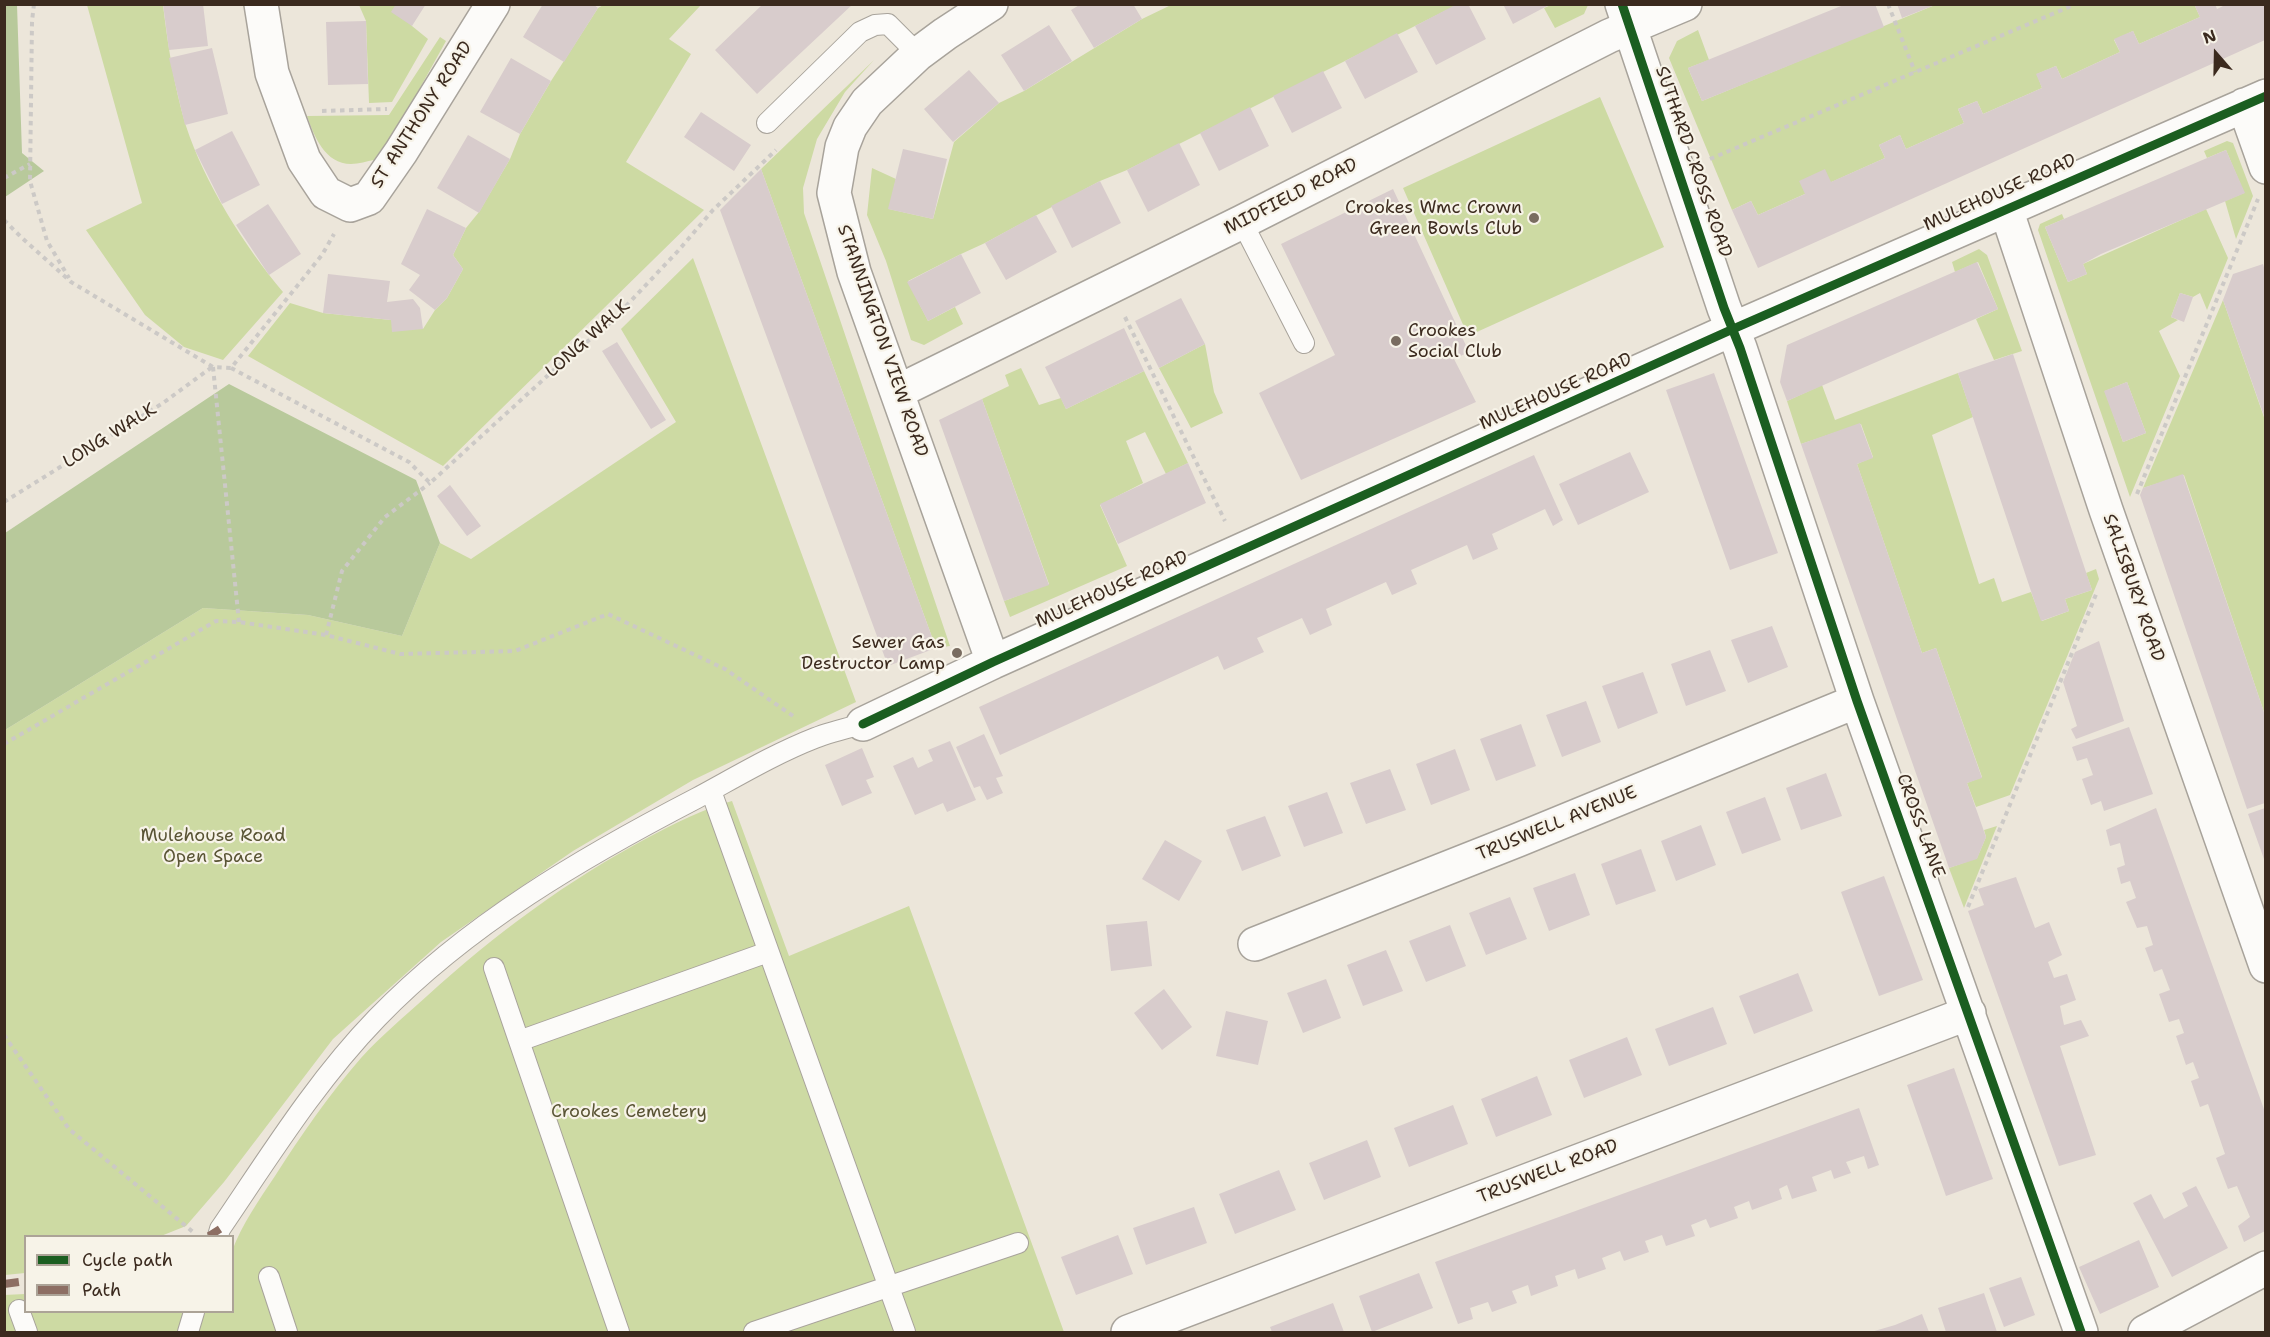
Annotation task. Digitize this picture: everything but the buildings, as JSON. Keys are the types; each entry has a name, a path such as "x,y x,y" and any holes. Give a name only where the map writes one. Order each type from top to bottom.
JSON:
{"street":[{"path":"261,4 272,74 304,160 326,193 350,205"},
{"name":"ST ANTHONY ROAD","path":"350,205 369,198 401,152 493,4"},
{"name":"STANNINGTON VIEW ROAD","path":"991,4 918,54 867,102 850,127 842,147 834,193 855,272 993,662"},
{"name":"MIDFIELD ROAD","path":"898,391 1242,222 1626,16 1684,4"},
{"name":"SUTHARD CROSS ROAD","path":"1626,16 1733,329"},
{"path":"2255,101 2265,167"},
{"name":"MULEHOUSE ROAD","path":"863,724 993,662 1733,329 2255,101"},
{"name":"SALISBURY ROAD","path":"2006,208 2127,573 2265,966"},
{"name":"CROSS LANE","path":"1733,329 1857,701 2080,1332"},
{"name":"TRUSWELL AVENUE","path":"1255,944 1518,840 1857,701"},
{"name":"TRUSWELL ROAD","path":"1128,1332 1969,1013"},
{"path":"2145,1332 2265,1268"}],"lane":[{"path":"767,123 860,32 875,25 888,24 918,54"},
{"path":"1242,222 1304,343"},
{"path":"218,1235 220,1229 322,1082 377,1018 404,992 485,926 547,883 626,835 815,738 863,724"},
{"path":"711,790 904,1332"},
{"path":"519,1041 768,952"},
{"path":"494,968 619,1332"},
{"path":"754,1332 1018,1244"},
{"path":"268,1277 287,1332"},
{"path":"19,1310 27,1332"},
{"path":"188,1332 193,1313"}],"path":[{"path":"34,4 30,181 48,241 71,282"},
{"path":"1888,4 1915,72"},
{"path":"1679,172 2072,5"},
{"path":"286,112 389,110"},
{"path":"4,178 30,164"},
{"path":"2106,510 2134,500 2257,200 2265,197"},
{"path":"231,368 322,255 350,205"},
{"path":"4,220 71,282 213,367 231,368 409,462 430,483"},
{"path":"1111,287 1240,551"},
{"path":"213,367 239,622"},
{"path":"1937,924 1965,914 2102,583 2127,573"},
{"path":"4,744 216,621 239,622 326,635 400,654 515,651 608,614 725,669 792,713 815,738"},
{"path":"4,1035 69,1129 197,1235"}],"green space":[{"path":"5,4 17,5 22,153 44,171 5,197"},
{"path":"605,4 701,5 669,39 691,54 626,162 704,210 443,466 248,356 290,303 323,313 391,320 423,329 435,310 447,298 463,269 453,255 466,228 479,212 510,159 520,134 551,81 598,8"},
{"path":"2194,4 2200,17 2139,44 2133,31 2114,40 2120,52 2062,79 2056,66 2037,74 2042,88 1983,114 1977,101 1958,109 1964,123 1906,149 1900,135 1879,145 1885,158 1758,215 1751,201 1732,210 1669,58 1677,41 1698,30 1709,60 1688,68 1702,101 1935,5"},
{"path":"87,5 163,5 169,51 182,111 203,169 240,234 283,292 223,360 184,347 145,315 86,230 142,203"},
{"path":"359,5 396,5 412,26 428,39 392,102 369,103 366,21"},
{"path":"1171,5 1457,5 1127,170 1100,181 985,243 908,281 928,321 955,307 963,324 924,345 911,340 886,261 867,215 872,168 896,179 889,209 933,219 954,142 999,103 1024,91 1142,19"},
{"path":"1551,5 1588,5 1584,14 1555,28 1544,8"},
{"path":"440,37 446,41 400,124 374,160 357,164 342,163 327,154 317,140 307,116 389,115"},
{"path":"874,60 845,92 817,139 803,188 804,213 950,646 936,648 761,169"},
{"name":"Crookes Wmc Crown Green Bowls Club","path":"1600,97 1664,247 1468,336 1403,188"},
{"path":"2227,141 2233,143 2253,196 2236,239 2225,201 2244,193 2226,150 2207,158 2204,151"},
{"path":"2206,209 2228,258 2207,310 2200,293 2193,297 2180,293 2171,317 2178,320 2159,331 2180,376 2130,497 2038,230 2040,224 2062,214 2064,219 2045,227 2068,282 2087,274 2083,264","holes":["2127,382 2146,433 2123,442 2105,391"]},
{"path":"1979,249 1987,255 2022,351 1994,360 1976,319 1998,309 1978,262 1955,272 1952,262"},
{"name":"Mulehouse Road Open Space","path":"693,258 856,702 693,780 573,851 441,942 333,1039 224,1182 186,1226 164,1235 24,1235 24,1273 5,1275 5,730 203,608 308,615 402,636 440,543 471,559 676,422 621,329"},
{"path":"2223,300 2265,420 2265,715 2184,475 2143,488"},
{"path":"1205,344 1214,392 1223,413 1191,428 1159,368"},
{"path":"1021,368 1039,405 1061,398 1066,409 1144,371 1188,463 1166,474 1145,432 1126,441 1143,483 1100,505 1127,566 1010,617 1004,601 1049,584 982,399 1009,386 1005,375"},
{"path":"1958,373 1973,417 1932,435 1979,584 1994,578 2002,602 2031,592 2042,621 2069,611 2065,599 2092,590 2086,573 2096,569 2099,579 2010,795 1976,807 1967,783 1982,777 1936,648 1922,653 1857,464 1873,457 1861,424 1801,444 1787,401 1822,385 1835,420"},
{"path":"229,384 416,480 440,543 402,636 308,615 203,608 5,730 5,533"},
{"name":"Crookes Cemetery","path":"732,801 789,956 909,906 1064,1332 5,1332 4,1295 24,1294 24,1313 234,1313 234,1247 241,1231 305,1130 361,1058 453,973 533,909 590,871 649,837"},
{"path":"1997,826 1964,908 1949,868 1977,858 1986,837 1984,830"}],"marked path":[{"path":"211,1235 220,1229"},
{"path":"4,1284 24,1281"}],"cycle path":[{"path":"1622,4 1724,308 1740,348 1857,701 2081,1332"},
{"path":"863,724 993,662 1733,329 2266,96"}],"place":[{"name":"Crookes Wmc Crown Green Bowls Club","path":"1534,218"},
{"name":"Crookes Social Club","path":"1396,341"},
{"name":"Sewer Gas Destructor Lamp","path":"957,653"}]}
